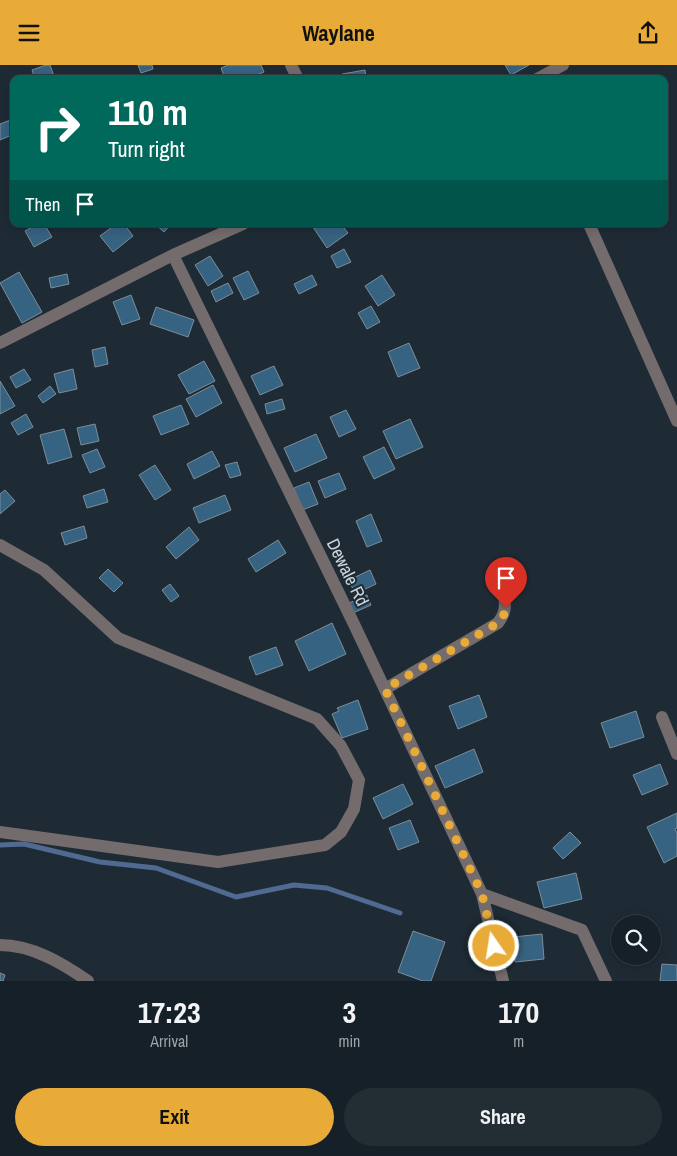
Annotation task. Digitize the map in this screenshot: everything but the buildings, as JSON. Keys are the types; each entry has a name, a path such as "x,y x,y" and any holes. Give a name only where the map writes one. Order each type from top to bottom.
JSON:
{"street":[{"path":"544,75 563,65"},
{"path":"0,343 173,255 236,227"},
{"path":"590,227 677,421"},
{"name":"Dewale Rd","path":"173,255 385,689 482,894 503,981"},
{"path":"0,545 44,570 118,638 317,719 341,746 359,780 354,809 341,832 325,845 218,862 0,832"},
{"path":"385,689 498,623 503,617 506,608 504,596"},
{"path":"662,717 677,754"},
{"path":"482,894 582,930 606,981"},
{"path":"0,945 10,945 42,954 88,981"}],"waterway":[{"path":"0,845 24,844 100,862 156,868 236,897 294,885 327,888 400,913"}],"route":[{"path":"494,946 482,894 385,689 498,623 503,617 506,608"}]}
